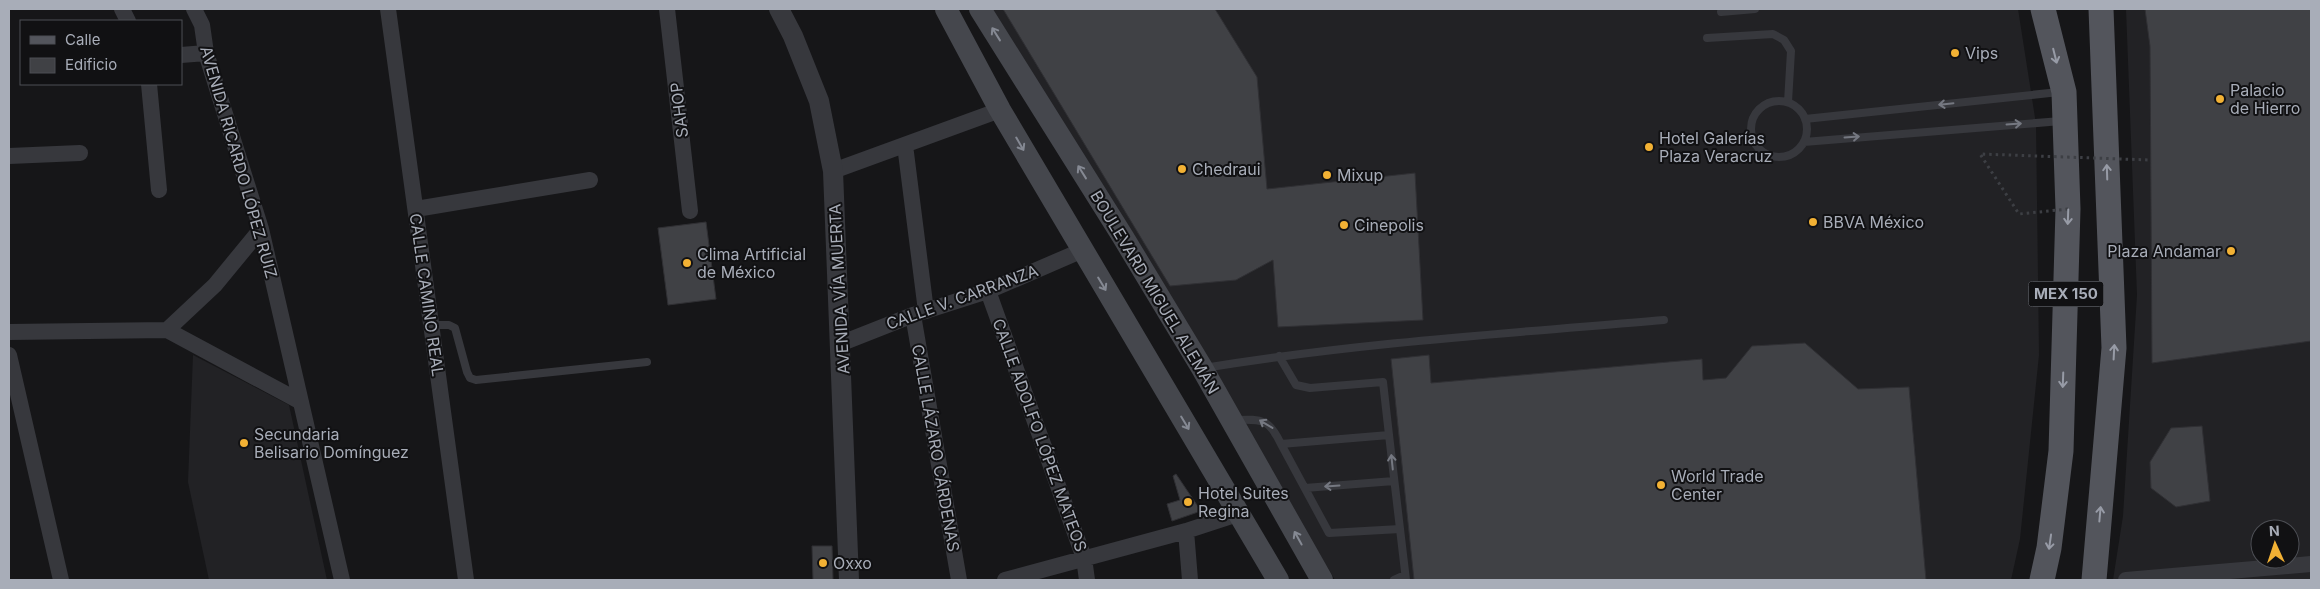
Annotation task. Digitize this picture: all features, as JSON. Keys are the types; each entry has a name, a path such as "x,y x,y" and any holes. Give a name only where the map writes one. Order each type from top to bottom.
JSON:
{"main road":[{"path":"946,9 1000,110 1278,580"},
{"name":"BOULEVARD MIGUEL ALEMÁN","path":"980,9 1123,236 1202,368 1322,580"},
{"name":"MEX 150","path":"2042,580 2049,548 2061,451 2068,209 2064,92 2043,9"},
{"name":"MEX 150","path":"2094,580 2114,348 2100,9"}],"street":[{"name":"AVENIDA RICARDO LÓPEZ RUIZ","path":"194,9 202,25 206,54 261,229 342,580"},
{"path":"202,25 206,9"},
{"name":"CALLE CAMINO REAL","path":"388,9 466,580"},
{"name":"SAHOP","path":"667,9 690,211"},
{"name":"AVENIDA VÍA MUERTA","path":"779,9 793,36 819,101 834,172 842,343 849,580"},
{"path":"182,55 206,54"},
{"path":"149,85 159,190"},
{"path":"834,172 1000,110"},
{"name":"CALLE LÁZARO CÁRDENAS","path":"905,144 919,313 959,580"},
{"path":"9,156 80,153"},
{"path":"416,209 590,180"},
{"path":"167,330 214,285 261,229"},
{"name":"CALLE V. CARRANZA","path":"842,343 919,313 988,290 1083,250"},
{"name":"CALLE ADOLFO LÓPEZ MATEOS","path":"988,290 1084,558 1087,580"},
{"path":"9,332 167,330 301,402"},
{"path":"9,355 61,580"},
{"path":"1005,580 1186,531 1238,514"},
{"path":"1186,531 1190,580"},
{"path":"2126,580 2311,564"}],"lane":[{"path":"1722,12 1755,9"},
{"path":"1707,38 1773,34 1784,40 1791,51 1788,102"},
{"path":"1805,119 2064,92"},
{"path":"1773,102 1788,102 1796,106 1805,119 1807,126 1804,142 1793,153 1777,156 1762,151 1753,139 1752,123 1759,109 1773,102"},
{"path":"1804,142 2066,120"},
{"path":"1202,368 1279,356 1368,346 1664,320"},
{"path":"432,325 449,325 455,328 467,372 470,378 476,380 647,362"},
{"path":"1279,356 1296,385 1310,388 1383,382 1405,577 1394,580"},
{"path":"1231,420 1260,419 1273,427 1329,532 1400,529"},
{"path":"1282,444 1389,435"},
{"path":"1305,488 1394,481"}],"path":[{"path":"2068,209 2019,214 1980,154 2150,160"}],"shaded area":[{"path":"991,9 2018,9 2036,124 2039,355 2020,539 2011,580 1335,580"},
{"path":"2126,9 2311,9 2311,580 2113,580 2123,516 2137,295"},
{"name":"Secundaria Belisario Domínguez","path":"193,355 289,405 327,580 209,580 188,482"}],"building":[{"name":"Chedraui","path":"1003,9 1215,9 1257,77 1267,189 1415,173 1423,320 1278,327 1273,260 1236,280 1170,286"},
{"name":"Plaza Andamar","path":"2145,9 2311,9 2311,341 2152,363 2150,46"},
{"name":"Clima Artificial de México","path":"706,222 716,299 668,305 658,228"},
{"name":"World Trade Center","path":"1805,343 1858,389 1909,387 1926,580 1414,580 1391,359 1429,355 1431,383 1702,359 1703,380 1726,378 1752,346"},
{"path":"2202,426 2210,501 2176,507 2151,488 2150,462 2171,428"},
{"path":"1176,474 1201,511 1172,521 1167,504 1180,500 1173,476"},
{"name":"Oxxo","path":"812,546 832,546 833,580 813,580"}],"place":[{"name":"Vips","path":"1955,53"},
{"name":"Palacio de Hierro","path":"2220,99"},
{"name":"Hotel Galerías Plaza Veracruz","path":"1649,147"},
{"name":"Chedraui","path":"1182,169"},
{"name":"Mixup","path":"1327,175"},
{"name":"BBVA México","path":"1813,222"},
{"name":"Cinepolis","path":"1344,225"},
{"name":"Plaza Andamar","path":"2231,251"},
{"name":"Clima Artificial de México","path":"687,263"},
{"name":"Secundaria Belisario Domínguez","path":"244,443"},
{"name":"World Trade Center","path":"1661,485"},
{"name":"Hotel Suites Regina","path":"1188,502"},
{"name":"Oxxo","path":"823,563"}]}
